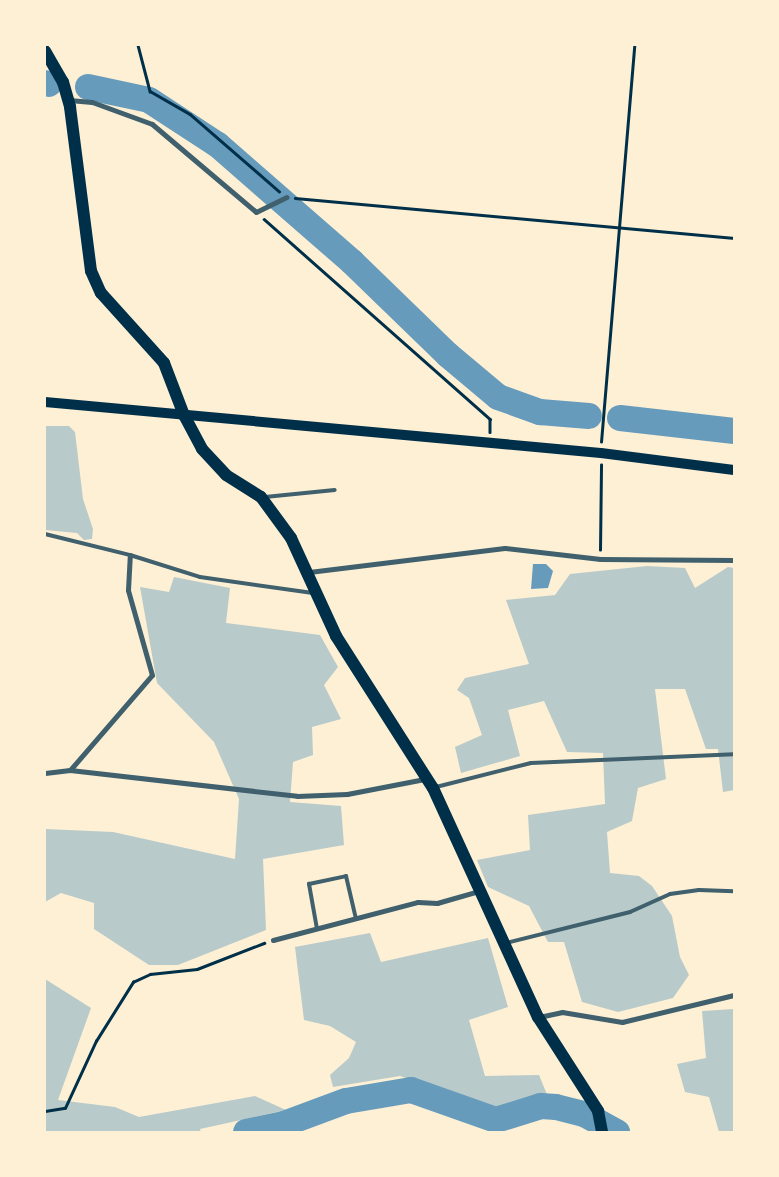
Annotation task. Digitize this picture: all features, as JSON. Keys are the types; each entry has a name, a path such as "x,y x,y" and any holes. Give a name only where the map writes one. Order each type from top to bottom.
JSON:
{"main road":[{"path":"45,51 62,82 68,99 91,271 100,293 164,363 184,415 202,449 226,475 261,497 291,538 336,636 431,783 538,1017 598,1111 602,1132"},
{"path":"45,402 601,453 734,470"}],"street":[{"path":"68,99 92,102 152,124 256,212 287,197"},
{"path":"306,572 505,548 600,559 734,560"},
{"path":"70,770 152,675 128,590 130,555"},
{"path":"45,773 70,770 297,796 347,794 431,783"},
{"path":"273,940 356,920 418,902 437,903 479,891"},
{"path":"538,1017 562,1012 622,1022 734,995"}],"lane":[{"path":"261,497 335,490"},
{"path":"45,534 130,555 200,577 317,594"},
{"path":"431,783 532,763 734,754"},
{"path":"317,928 309,884 346,876 356,920"},
{"path":"503,943 630,912 670,894 698,890 734,891"}],"path":[{"path":"138,45 150,91 190,114 287,197 618,229 734,238"},
{"path":"600,559 601,453 634,45"},
{"path":"256,212 490,418 490,443"},
{"path":"45,1111 65,1108 96,1041 133,982 150,974 196,968 273,940"}],"shaded area":[{"path":"45,426 69,426 75,432 83,499 93,529 92,539 84,540 77,533 45,530"},
{"path":"647,566 685,568 695,588 728,567 734,568 734,790 723,792 718,749 706,749 685,689 655,689 666,779 638,788 632,821 607,832 610,873 639,876 652,886 672,916 680,957 689,975 673,998 618,1012 582,1002 564,942 548,942 529,906 488,887 477,860 530,850 528,815 605,804 603,753 567,752 544,701 508,710 520,756 461,773 455,747 482,735 469,698 457,690 465,678 529,664 506,600 555,595 570,574"},
{"path":"174,577 230,588 226,623 320,635 338,667 324,685 341,719 312,727 313,755 293,762 290,802 341,806 344,845 263,859 266,930 178,965 149,965 94,929 94,903 61,893 45,902 45,829 113,832 235,859 239,799 214,742 157,683 140,587 169,592"},
{"path":"370,933 381,962 488,938 508,1007 469,1020 485,1076 539,1075 548,1097 500,1111 400,1076 333,1087 330,1075 349,1058 356,1042 330,1026 304,1020 295,947"},
{"path":"45,979 91,1008 58,1100 115,1107 139,1117 255,1096 286,1110 200,1129 201,1132 45,1132"},
{"path":"734,1009 734,1132 719,1132 709,1097 685,1092 677,1064 706,1058 702,1011"}],"water":[{"path":"533,564 546,564 553,571 548,588 531,589"}],"waterway":[{"path":"45,83 49,84"},
{"path":"88,87 149,100 218,145 352,262 448,355 498,397 540,412 589,416"},
{"path":"620,418 734,431"},
{"path":"246,1132 284,1124 346,1101 411,1090 496,1120 541,1106 556,1107 584,1114 617,1132"}]}
